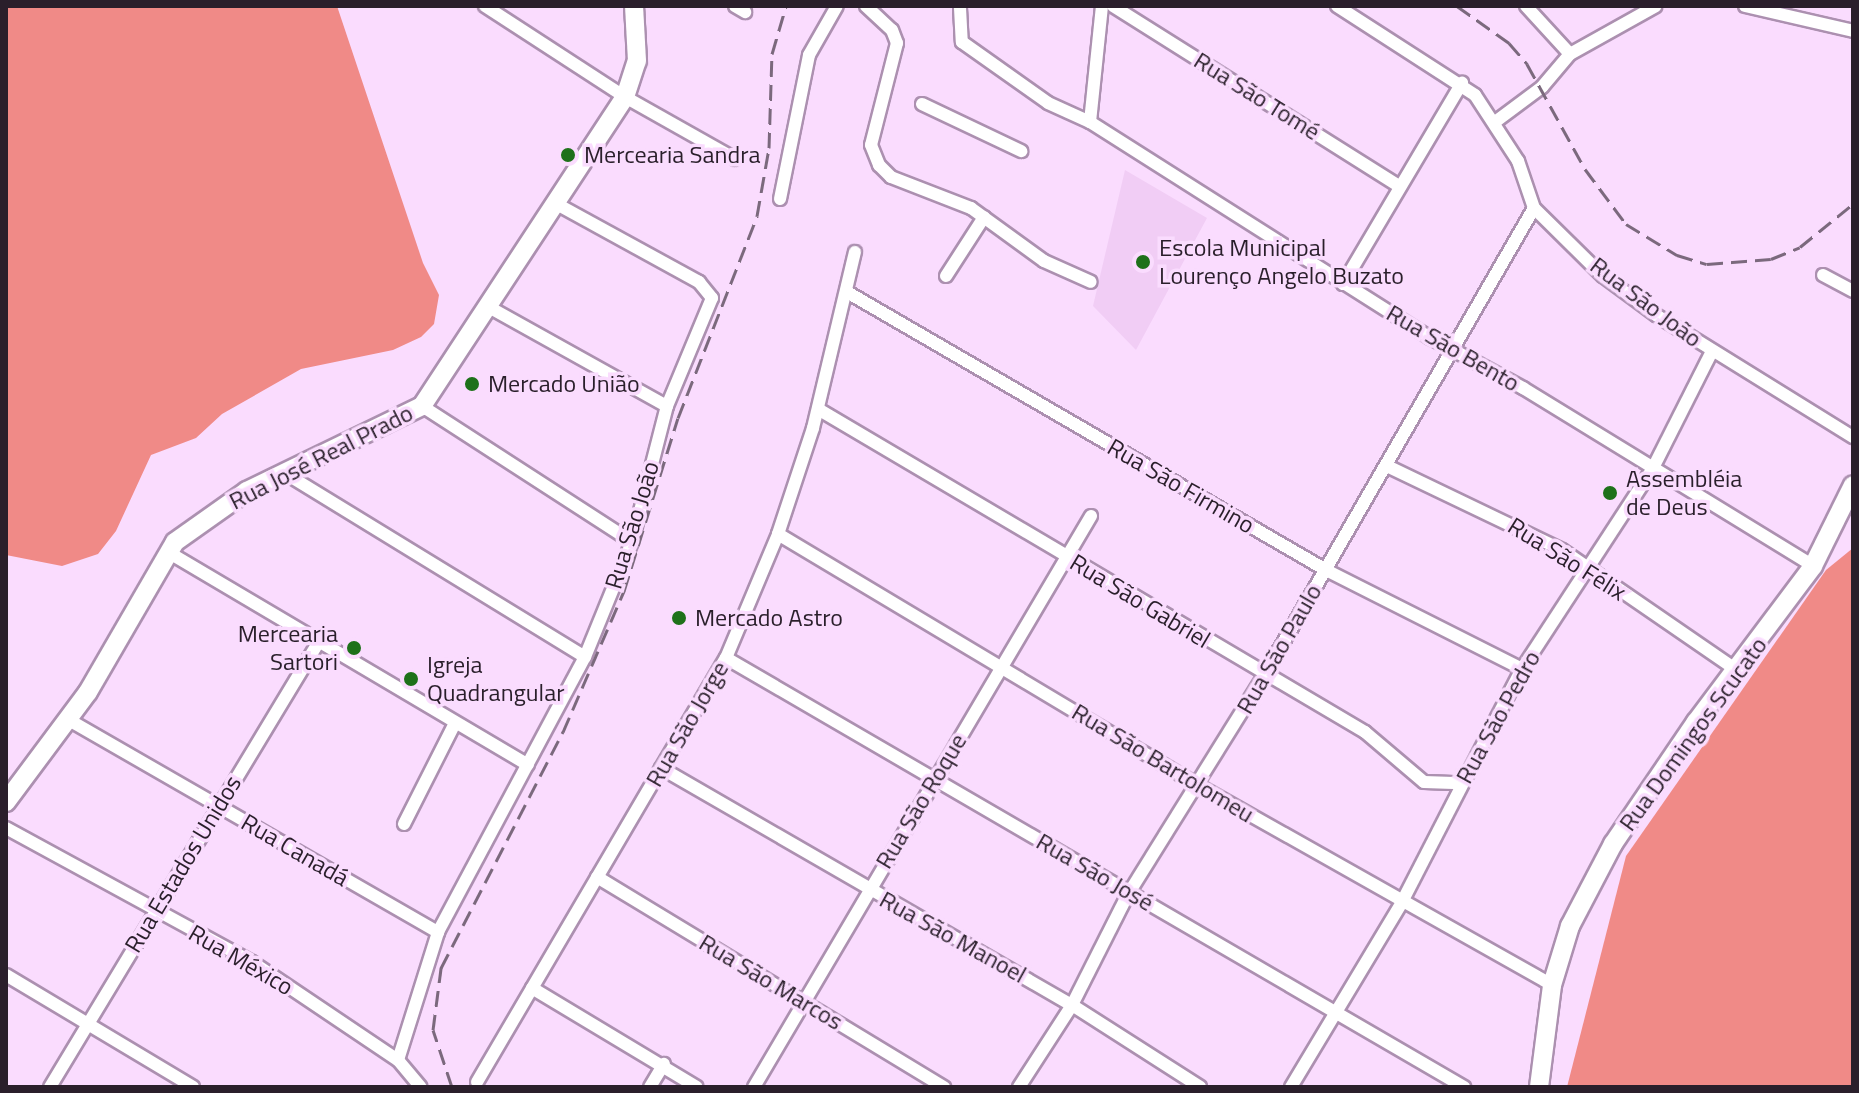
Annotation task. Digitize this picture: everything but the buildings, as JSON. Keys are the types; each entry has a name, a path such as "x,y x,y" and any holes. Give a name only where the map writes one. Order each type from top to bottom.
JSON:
{"street":[{"path":"485,6 625,97 735,159"},
{"name":"Rua José Real Prado","path":"6,802 69,720 168,552 219,509 283,472 422,406 625,97 637,61 634,6"},
{"path":"780,199 809,55 837,6"},
{"path":"866,6 892,30 897,43 871,145 879,165 891,177 960,202 1044,261 1091,282"},
{"path":"1090,122 1102,6"},
{"name":"Rua São Tomé","path":"1113,6 1400,187"},
{"name":"Rua São João","path":"1337,6 1462,83 1495,122 1518,161 1534,208 1603,276 1712,351 1853,437"},
{"path":"1526,6 1570,54"},
{"path":"1495,122 1542,87 1570,54 1656,6"},
{"path":"1745,6 1853,31"},
{"name":"Rua São Bento","path":"960,8 962,42 1048,103 1090,122 1343,284 1813,566"},
{"path":"1343,284 1462,83"},
{"path":"922,104 1021,151"},
{"name":"Rua São João","path":"398,1060 438,932 585,657 632,542 667,406 712,298 699,282 555,203"},
{"name":"Rua São Paulo","path":"1019,1087 1072,1005 1129,893 1199,786 1534,208"},
{"path":"946,276 984,217"},
{"name":"Rua São Jorge","path":"477,1082 726,658 778,534 818,409 855,252"},
{"path":"1823,275 1853,291"},
{"name":"Rua São Firmino","path":"847,292 1326,570 1522,669"},
{"path":"487,306 667,406"},
{"name":"Rua São Pedro","path":"1291,1087 1333,1010 1402,902 1522,669 1584,569 1653,468 1712,351"},
{"path":"422,406 632,542"},
{"name":"Rua São Gabriel","path":"818,409 1264,676 1365,732 1424,782 1461,783"},
{"name":"Rua São Félix","path":"1387,466 1519,525 1738,671"},
{"path":"283,472 585,657"},
{"name":"Rua Domingos Scucato","path":"1539,1087 1552,985 1570,926 1613,844 1696,722 1738,671 1813,566 1853,485"},
{"name":"Rua São Roque","path":"754,1087 801,1000 1091,516"},
{"name":"Rua São Bartolomeu","path":"778,534 1199,786 1552,985"},
{"path":"168,552 454,725 528,765"},
{"name":"Rua Estados Unidos","path":"50,1087 217,805 318,643"},
{"name":"Rua São José","path":"726,658 1464,1087"},
{"name":"Rua Canadá","path":"69,720 438,932"},
{"path":"404,824 454,725"},
{"name":"Rua São Manoel","path":"661,768 1072,1005 1200,1087"},
{"name":"Rua México","path":"6,828 252,962 398,1060 421,1087"},
{"name":"Rua São Marcos","path":"597,877 944,1087"},
{"path":"6,975 193,1087"},
{"path":"532,988 664,1064 697,1087"},
{"path":"650,1087 664,1064"}],"shaded area":[{"path":"6,6 337,6 423,263 439,295 434,324 421,337 393,350 301,369 222,414 196,438 151,455 116,531 98,554 62,566 6,555"},
{"name":"Escola Municipal Lourenço Angelo Buzato","path":"1125,170 1207,218 1136,350 1093,306"},
{"path":"1853,548 1853,1087 1567,1087 1626,856 1826,570"}],"railway":[{"path":"452,1087 433,1030 441,968 563,732 624,591 678,418 757,216 769,148 772,54 786,6"},
{"path":"1457,6 1509,43 1527,64 1585,169 1626,224 1677,255 1707,264 1771,259 1800,247 1853,204"}],"place":[{"name":"Mercearia Sandra","path":"568,155"},
{"name":"Escola Municipal Lourenço Angelo Buzato","path":"1143,262"},
{"name":"Mercado União","path":"472,384"},
{"name":"Assembléia de Deus","path":"1610,493"},
{"name":"Mercado Astro","path":"679,618"},
{"name":"Mercearia Sartori","path":"354,648"},
{"name":"Igreja Quadrangular","path":"411,679"}]}
